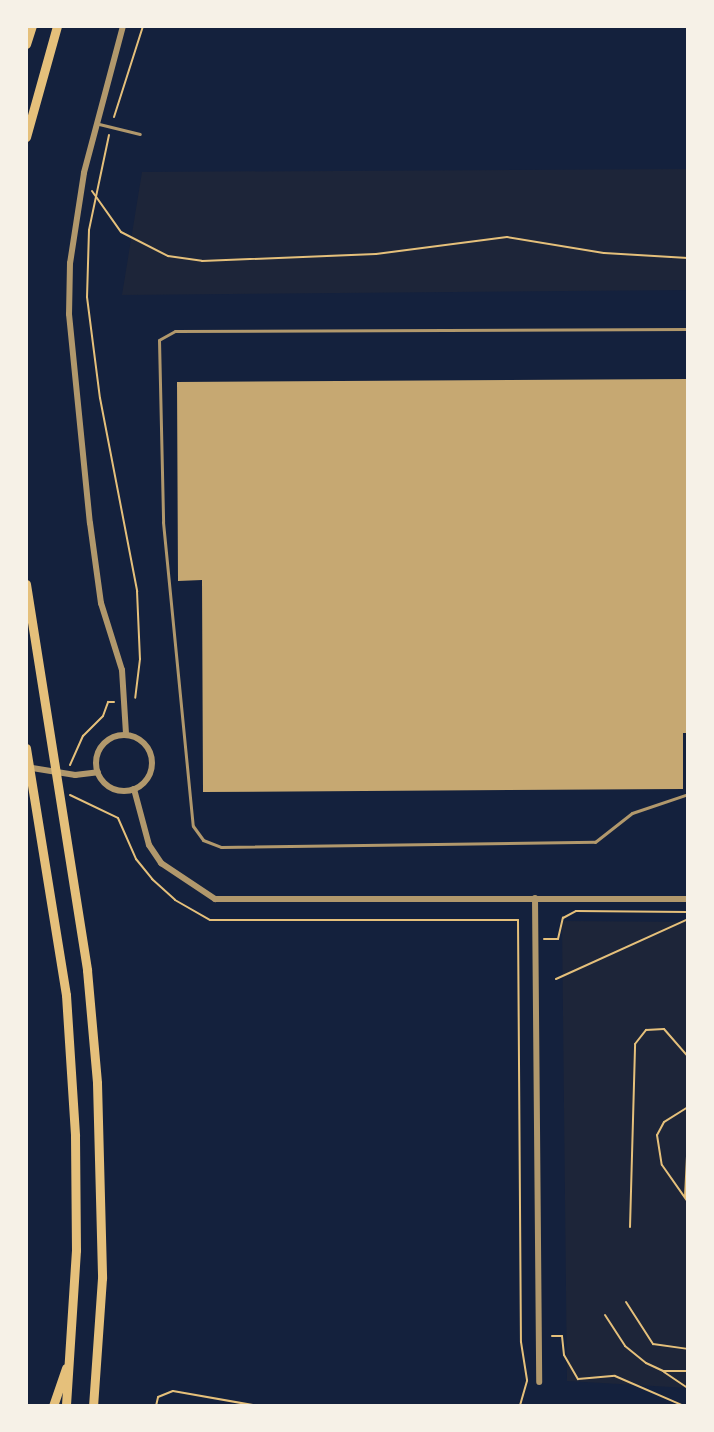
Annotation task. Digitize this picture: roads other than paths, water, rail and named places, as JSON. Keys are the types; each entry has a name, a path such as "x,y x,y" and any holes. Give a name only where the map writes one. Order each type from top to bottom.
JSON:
{"highway":[{"path":"26,44 32,26"},
{"path":"26,137 57,26"},
{"path":"26,584 87,970 97,1083 103,1263 93,1406"},
{"path":"26,748 66,995 75,1136 73,1346 66,1406"},
{"path":"53,1406 73,1346"}],"street":[{"path":"123,26 95,123 70,263 70,359 101,603 122,670 126,734"},
{"path":"98,772 102,746 126,734"},
{"path":"98,772 117,790 134,789 148,777 152,758 143,742 126,734"},
{"path":"26,767 75,775 98,772"},
{"path":"134,789 149,845 161,863 215,899 237,903 688,899"},
{"path":"535,898 539,1382"}],"lane":[{"path":"95,123 140,134"},
{"path":"688,329 175,331 159,340 163,522 193,826 203,840 221,847 595,842 632,813 688,794"}]}
